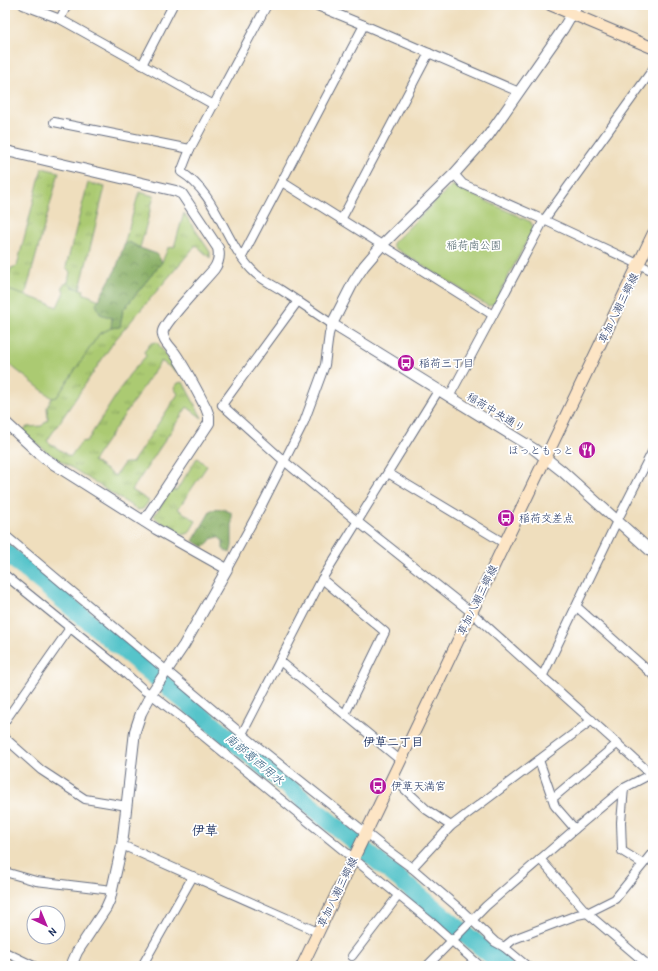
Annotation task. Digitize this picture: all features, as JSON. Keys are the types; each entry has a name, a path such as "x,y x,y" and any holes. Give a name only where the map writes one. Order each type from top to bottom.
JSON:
{"main road":[{"path":"551,5 575,10 653,48"},
{"name":"草加八潮三郷線","path":"302,966 653,234"}],"street":[{"path":"23,5 60,19 214,105"},
{"path":"60,19 67,5"},
{"path":"142,64 173,5"},
{"path":"267,5 190,149 181,172 190,178 212,204 228,235 242,257 256,274 332,324"},
{"path":"315,5 519,92"},
{"path":"71,966 77,952 106,908 110,899 122,845 135,731 141,714 152,693 184,645 227,569 304,422 325,365 329,334 332,324 354,281 364,266 382,245 454,174 488,136 575,10"},
{"path":"242,257 364,25"},
{"path":"342,220 429,53"},
{"path":"449,397 544,220 653,69"},
{"path":"54,122 190,149"},
{"path":"5,153 11,152 176,191 182,194 218,248 218,263 169,320 163,332 165,340 177,356 206,408 209,416 209,423 144,521"},
{"path":"454,174 463,184 653,271"},
{"path":"282,182 493,315"},
{"path":"298,301 222,405 284,462 471,612 652,773 624,788 575,829 486,906 426,966"},
{"name":"稲荷中央通り","path":"332,324 546,457 653,553"},
{"path":"242,734 322,579 438,391"},
{"path":"5,422 44,458 144,521 227,569"},
{"path":"543,675 653,450"},
{"path":"388,473 504,543"},
{"path":"5,535 107,619 165,673 242,734 364,835 412,868 469,923 494,942 504,947 527,966"},
{"path":"6,579 115,664 145,691 152,693 354,856 398,896 453,939 480,966"},
{"path":"322,579 385,632 345,714"},
{"path":"576,607 653,675"},
{"path":"5,721 70,628"},
{"path":"280,661 400,760"},
{"path":"412,868 451,826 592,720"},
{"path":"5,738 41,770 86,799 127,806"},
{"path":"553,798 618,743"},
{"path":"539,760 555,806 575,829"},
{"path":"392,778 427,810 451,826"},
{"path":"624,788 622,851 643,864"},
{"path":"122,845 318,932"},
{"path":"504,947 514,939 586,913 615,899 653,852"},
{"path":"540,859 586,913 649,966 653,961"},
{"path":"5,872 36,882 112,890"},
{"path":"142,966 193,876"},
{"path":"352,956 398,896"},
{"path":"5,952 34,966"}],"green space":[{"path":"42,168 59,172 25,296 5,289 11,268 17,266"},
{"path":"88,183 105,187 80,289 72,287 68,282 70,272 66,267"},
{"name":"稲荷南公園","path":"452,185 531,222 533,229 494,304 488,306 393,247 393,243"},
{"path":"139,192 154,196 140,248 129,242 124,245"},
{"path":"184,213 210,252 210,258 196,245 115,340 47,441 70,457 81,442 87,441 129,375 146,356 144,352 151,343 157,342 177,372 161,361 93,461 115,476 124,463 132,463 178,394 174,388 178,383 183,382 202,418 187,407 132,490 149,501 143,509 138,510 47,452 22,431 27,427 42,426 48,419 47,407 52,398 57,397 99,334 111,328 120,326 123,310 162,262 168,248 174,247"},
{"path":"129,242 157,254 162,262 123,310 120,327 111,328 112,318 100,314 96,304 116,269 124,245"},
{"path":"68,282 72,287 84,290 83,293 99,300 96,304 100,314 112,318 111,328 99,334 57,397 52,398 5,361 5,289 57,307 64,292 62,286"},
{"path":"197,458 207,466 178,509 196,521 189,533 183,535 159,521 154,516 172,489 176,491"},
{"path":"223,509 232,513 232,546 230,553 223,549 223,541 218,537 211,539 204,547 193,541 211,510"}],"waterway":[{"name":"南部葛西用水","path":"5,552 504,966"}],"place":[{"name":"稲荷三丁目","path":"406,363"},
{"name":"ほっともっと","path":"587,450"},
{"name":"稲荷交差点","path":"506,518"},
{"name":"伊草天満宮","path":"378,786"}],"district":[{"name":"伊草二丁目","path":"393,741"},
{"name":"伊草","path":"205,830"}]}
